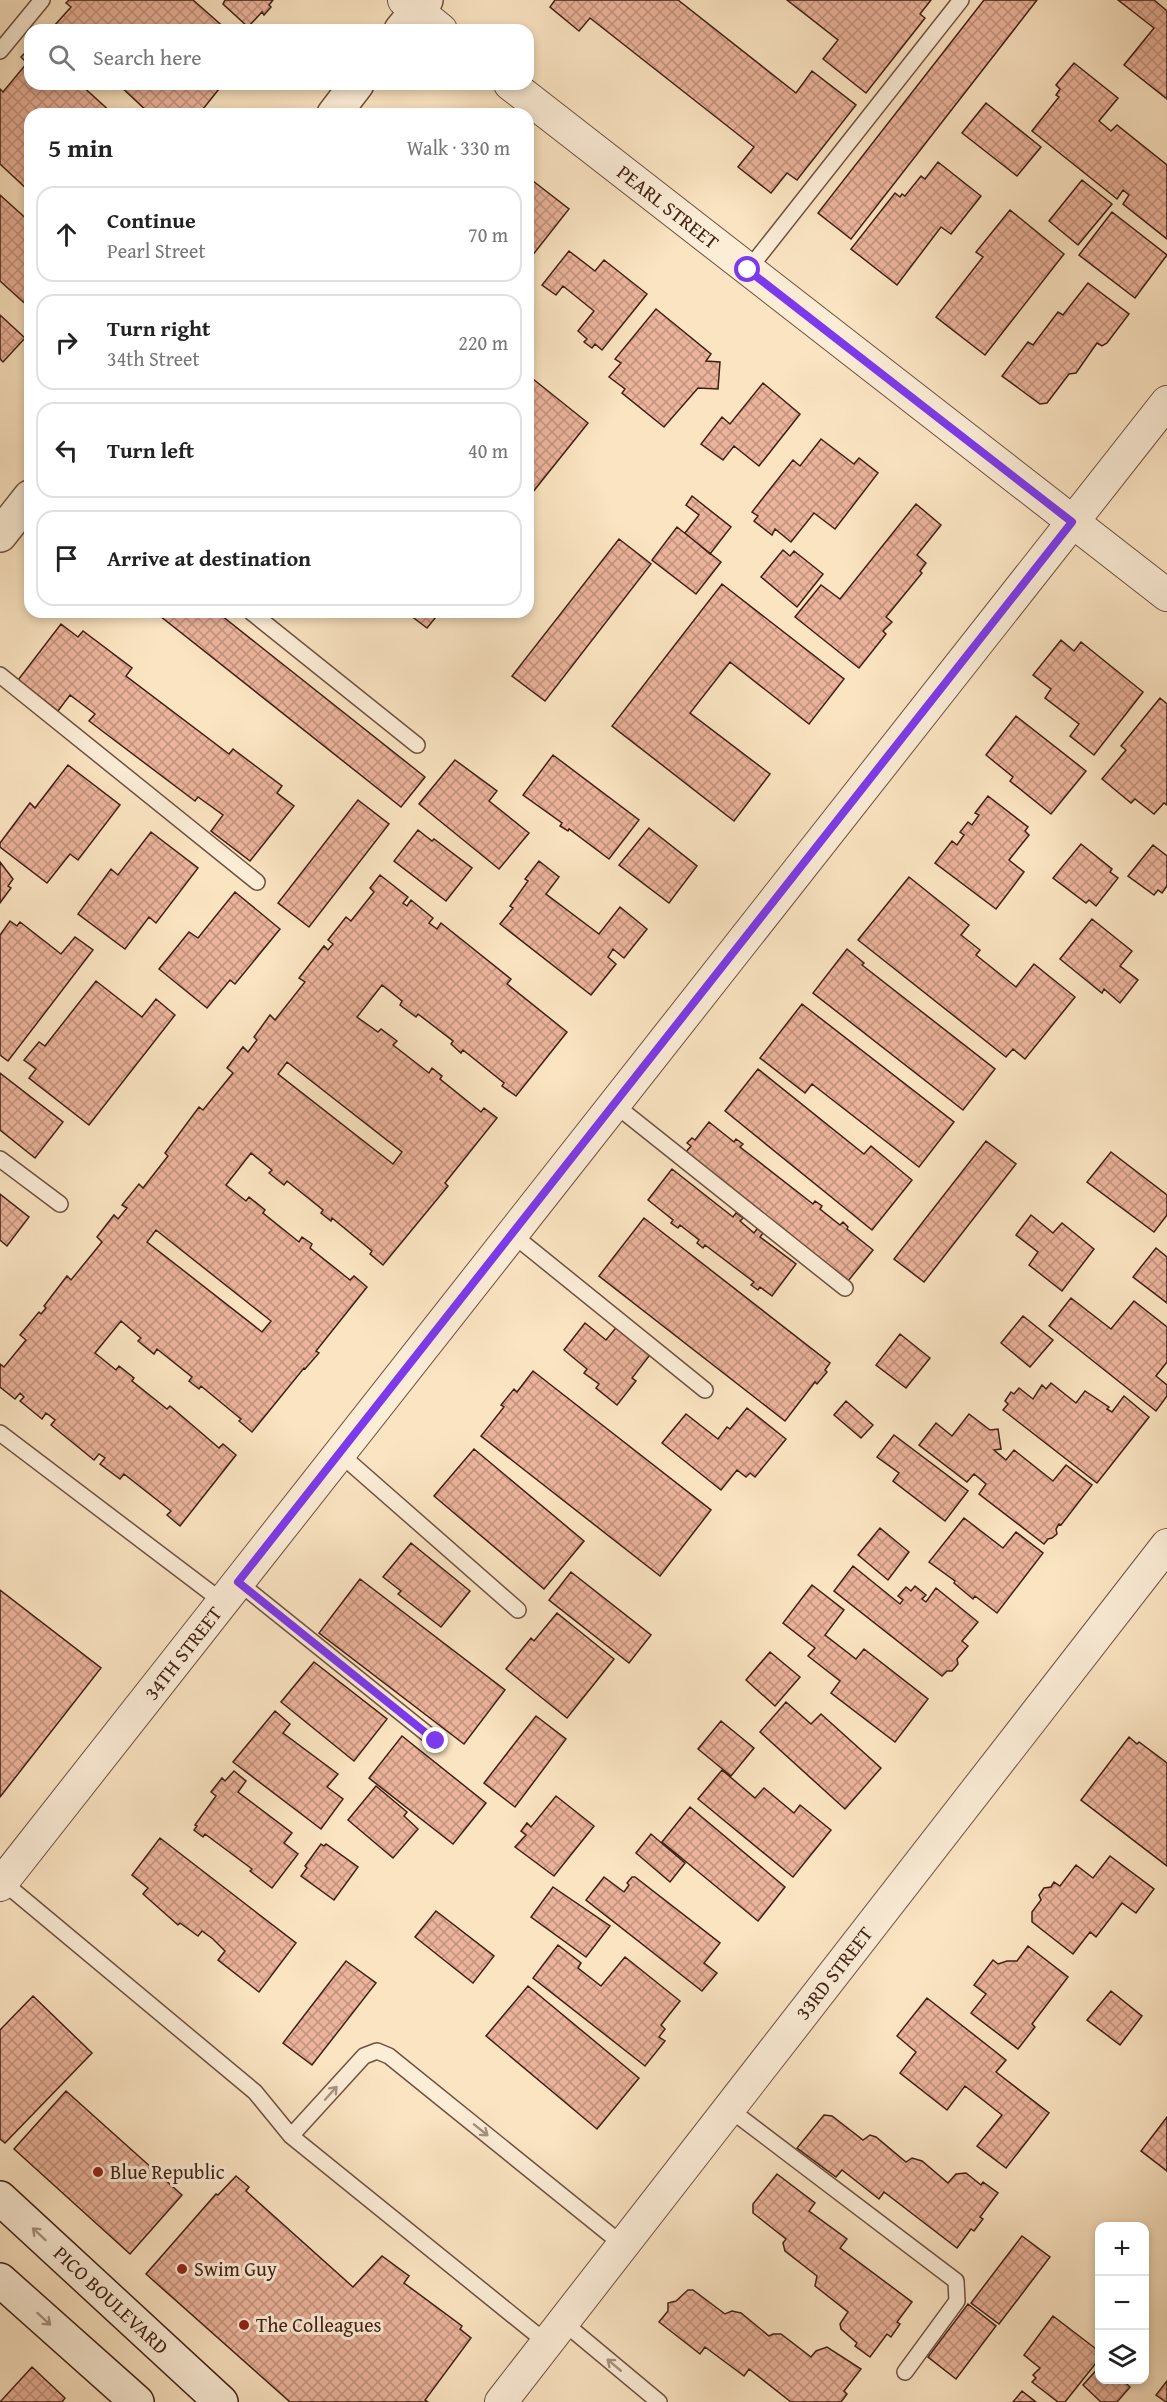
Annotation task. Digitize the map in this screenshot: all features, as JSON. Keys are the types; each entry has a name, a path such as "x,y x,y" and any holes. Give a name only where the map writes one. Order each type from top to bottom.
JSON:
{"main road":[{"path":"338,108 352,90"},
{"path":"0,535 24,505"},
{"name":"PICO BOULEVARD","path":"0,2198 222,2402"},
{"path":"0,2280 137,2402"}],"street":[{"name":"PEARL STREET","path":"518,90 1167,596"},
{"name":"34TH STREET","path":"1,1883 1167,402"},
{"name":"33RD STREET","path":"507,2400 555,2332 1167,1545"}],"lane":[{"path":"0,51 42,0"},
{"path":"748,270 962,0"},
{"path":"258,618 417,745"},
{"path":"0,675 257,882"},
{"path":"614,1104 845,1288"},
{"path":"0,1159 60,1204"},
{"path":"512,1234 705,1390"},
{"path":"0,1433 230,1592 436,1741"},
{"path":"339,1453 518,1610"},
{"path":"1,1883 255,2092 291,2136 555,2332 659,2402"},
{"path":"291,2136 364,2056 377,2050 389,2056 623,2245"},
{"path":"728,2108 956,2281 957,2301 905,2372"}],"building":[{"path":"69,0 193,0 220,24 56,24 71,7 66,3"},
{"path":"225,0 273,0 269,5 271,7 264,15 262,12 251,24 245,24 223,4"},
{"path":"555,0 678,0 796,93 812,71 856,105 797,180 787,173 771,193 738,167 754,147 590,18 579,31 550,7"},
{"path":"787,0 931,0 920,14 925,18 866,93 823,59 838,40"},
{"path":"984,0 1037,0 851,239 818,213"},
{"path":"1118,0 1154,0 1167,11 1167,99 1124,65 1154,28"},
{"path":"1074,63 1118,98 1099,121 1111,131 1117,125 1167,165 1167,239 1123,204 1129,195 1123,190 1117,199 1032,131 1059,97 1056,95 1060,89 1056,85"},
{"path":"24,67 24,90 87,90 106,108 24,108 24,186 0,164 0,89 3,92"},
{"path":"124,90 218,90 204,108 144,108"},
{"path":"986,103 1041,147 1017,176 962,133"},
{"path":"938,162 981,196 951,234 941,227 897,285 851,249 895,193 900,197 902,194 905,196 921,176 925,179"},
{"path":"1082,180 1112,204 1078,245 1049,221"},
{"path":"534,182 569,209 534,253"},
{"path":"0,195 24,217 24,303 0,281"},
{"path":"1010,210 1064,254 985,355 936,317 983,257 976,252"},
{"path":"1112,212 1167,255 1135,298 1079,255"},
{"path":"569,251 595,271 604,260 647,294 602,350 595,344 592,348 584,342 587,339 578,331 594,311 563,286 556,295 542,285"},
{"path":"1088,283 1129,314 1107,343 1102,346 1097,343 1076,373 1069,374 1047,403 1040,404 1002,376 1028,342 1033,345 1058,312 1063,315"},
{"path":"656,309 711,354 706,361 720,362 718,389 698,388 664,427 622,393 625,389 609,377 621,363 615,359"},
{"path":"0,315 24,339 3,362 0,359"},
{"path":"534,380 588,423 534,490"},
{"path":"763,383 800,414 759,466 734,446 723,460 701,444 722,417 730,424"},
{"path":"821,439 854,464 859,458 878,473 835,529 814,513 791,542 775,529 772,535 754,521 758,516 752,512 793,460 800,466"},
{"path":"692,496 731,527 710,554 685,533 699,515 686,505"},
{"path":"916,504 941,525 917,555 926,563 920,571 922,573 886,617 892,622 883,631 886,634 859,668 795,617 821,585 840,599"},
{"path":"677,527 721,562 696,594 652,560"},
{"path":"619,539 651,564 545,701 512,676"},
{"path":"783,550 790,556 794,551 823,574 797,607 761,577"},
{"path":"722,584 844,679 809,724 730,662 690,713 770,774 734,821 612,726"},
{"path":"163,618 225,618 425,777 401,807"},
{"path":"414,618 435,618 427,628"},
{"path":"61,624 78,637 83,631 132,668 126,676 229,754 233,749 282,786 277,793 294,806 250,861 211,831 223,815 198,797 195,801 89,721 95,714 70,695 58,711 18,680"},
{"path":"1061,640 1074,651 1081,642 1143,692 1094,755 1070,736 1079,724 1045,698 1051,689 1033,675"},
{"path":"1160,698 1167,704 1167,805 1164,803 1154,814 1135,799 1131,803 1102,779 1126,750 1121,746"},
{"path":"1016,716 1086,771 1051,814 1010,781 1013,777 986,755"},
{"path":"553,755 639,820 609,859 569,829 568,831 560,826 562,823 523,795"},
{"path":"455,760 497,791 489,801 529,833 499,869 419,804"},
{"path":"68,765 120,805 78,860 70,854 47,883 0,847 0,843 30,803 35,808"},
{"path":"988,796 1028,827 1025,831 1029,835 1009,860 1024,872 996,909 935,863 952,841 957,845 964,835 960,832 968,822 972,825 979,815 975,813"},
{"path":"358,800 389,824 309,927 278,903"},
{"path":"649,828 697,866 669,903 619,865"},
{"path":"418,830 432,841 434,839 472,868 446,901 394,861"},
{"path":"151,832 198,868 156,923 149,917 125,949 78,914 111,869 118,875"},
{"path":"1081,844 1112,869 1110,872 1118,878 1096,906 1089,900 1086,903 1053,878"},
{"path":"1153,845 1167,856 1167,886 1162,893 1158,890 1154,895 1128,876"},
{"path":"539,861 559,877 546,894 599,934 620,907 647,929 624,958 613,949 608,957 616,964 591,995 500,924 513,908 510,906 528,881 525,879"},
{"path":"0,862 13,879 8,886 11,888 0,903"},
{"path":"380,875 408,897 403,903 407,906 411,900 433,918 429,923 437,929 441,923 511,979 507,984 567,1032 516,1096 502,1086 504,1083 463,1050 461,1053 451,1044 453,1041 418,1014 416,1017 400,1005 402,1001 382,985 357,1017 378,1032 381,1029 397,1041 393,1045 429,1073 432,1068 442,1076 440,1079 481,1112 484,1108 497,1118 445,1183 448,1186 383,1265 370,1254 372,1251 332,1218 331,1221 321,1213 323,1210 287,1181 284,1185 269,1173 272,1170 251,1153 226,1185 246,1201 249,1197 265,1210 263,1213 299,1242 302,1237 312,1244 310,1248 350,1280 354,1276 367,1287 316,1351 319,1353 252,1432 239,1421 241,1419 201,1386 199,1389 189,1381 192,1377 157,1349 154,1354 138,1341 141,1338 121,1321 95,1353 116,1370 119,1366 134,1378 132,1381 167,1409 170,1406 219,1448 223,1444 236,1455 180,1526 167,1515 171,1511 124,1474 120,1479 100,1464 105,1458 99,1454 94,1460 51,1425 55,1420 46,1413 42,1419 20,1401 24,1397 20,1393 15,1399 0,1387 0,1364 4,1367 26,1340 20,1335 39,1312 41,1314 46,1308 44,1306 67,1276 71,1280 102,1242 97,1237 114,1215 118,1219 127,1208 122,1205 139,1184 143,1188 168,1156 165,1153 199,1107 203,1110 233,1073 227,1068 243,1047 248,1052 257,1040 254,1037 270,1015 275,1020 305,982 299,978 324,946 328,950 333,944 328,940 346,917 351,921 374,892 370,888","holes":["287,1062 402,1152 393,1164 278,1074","156,1230 271,1321 262,1332 147,1242"]},
{"path":"909,877 969,925 961,935 980,950 976,955 1016,987 1034,964 1075,997 1025,1059 1013,1049 1006,1057 858,940"},
{"path":"235,892 280,929 235,984 230,980 207,1008 159,969 189,932 198,938"},
{"path":"1092,919 1132,951 1120,966 1138,980 1120,1003 1104,989 1102,993 1060,959"},
{"path":"10,921 17,926 20,922 61,954 75,937 93,950 8,1061 0,1055 0,935"},
{"path":"847,949 864,963 862,965 995,1069 963,1110 813,993"},
{"path":"96,981 142,1017 156,999 175,1015 89,1125 29,1078 36,1069 24,1060 39,1042 45,1046"},
{"path":"802,1004 954,1122 919,1167 812,1084 805,1093 760,1058"},
{"path":"758,1069 864,1154 871,1146 912,1180 872,1230 725,1111"},
{"path":"0,1073 63,1122 35,1158 0,1130"},
{"path":"709,1122 734,1142 736,1139 743,1144 740,1147 813,1204 815,1201 822,1206 820,1209 840,1225 843,1222 848,1227 847,1229 873,1250 848,1281 685,1153 691,1146 687,1143 692,1138 695,1140"},
{"path":"986,1141 1016,1164 924,1282 894,1259"},
{"path":"1111,1152 1167,1195 1167,1215 1154,1232 1087,1182"},
{"path":"672,1169 733,1217 736,1213 743,1218 740,1221 754,1233 757,1229 763,1233 760,1237 796,1264 772,1296 760,1287 758,1290 751,1285 754,1282 705,1245 703,1248 697,1243 699,1240 680,1225 678,1228 671,1223 673,1220 648,1200"},
{"path":"0,1194 29,1217 7,1246 0,1240"},
{"path":"1031,1215 1053,1233 1062,1223 1094,1249 1062,1291 1029,1265 1038,1252 1016,1235"},
{"path":"644,1218 830,1363 825,1370 827,1372 817,1384 815,1382 785,1421 599,1276"},
{"path":"1156,1248 1167,1257 1167,1303 1133,1277"},
{"path":"1071,1298 1111,1329 1134,1301 1167,1327 1167,1362 1156,1376 1167,1385 1167,1396 1156,1411 1049,1326"},
{"path":"1023,1316 1053,1340 1030,1367 1001,1343"},
{"path":"585,1323 606,1340 619,1324 653,1351 632,1378 636,1381 617,1405 596,1388 599,1384 584,1373 587,1369 564,1350"},
{"path":"900,1334 930,1358 906,1388 876,1365"},
{"path":"533,1371 711,1510 660,1576 481,1436 504,1407 501,1405 514,1389 517,1392"},
{"path":"1051,1383 1076,1403 1085,1391 1109,1407 1107,1409 1112,1412 1124,1396 1149,1417 1097,1483 1003,1410 1008,1404 1005,1401 1011,1392 1014,1394 1019,1388 1033,1399 1042,1385 1046,1389"},
{"path":"846,1401 873,1425 861,1438 834,1415"},
{"path":"747,1408 786,1439 755,1477 750,1473 746,1477 737,1470 721,1490 662,1443 686,1414 718,1439 727,1427 730,1429"},
{"path":"969,1414 990,1430 998,1429 1001,1449 994,1450 1006,1460 1014,1450 1053,1481 1066,1465 1092,1485 1061,1525 1059,1524 1056,1529 1057,1534 1044,1544 979,1494 986,1484 974,1474 967,1482 919,1445 936,1423 952,1436"},
{"path":"894,1435 968,1491 945,1521 893,1481 899,1473 877,1457"},
{"path":"474,1449 584,1541 544,1589 434,1496"},
{"path":"964,1518 1003,1548 1016,1532 1043,1553 997,1613 975,1596 973,1599 954,1583 955,1581 929,1562"},
{"path":"880,1528 909,1552 888,1580 858,1555"},
{"path":"411,1543 470,1591 441,1627 398,1594 401,1591 383,1577"},
{"path":"853,1566 900,1604 903,1600 898,1596 906,1587 911,1591 915,1586 926,1595 922,1599 926,1602 936,1588 978,1622 962,1641 968,1646 957,1659 958,1664 952,1671 947,1671 942,1676 834,1591"},
{"path":"571,1572 651,1635 629,1663 549,1600"},
{"path":"360,1579 505,1690 464,1744 319,1633"},
{"path":"812,1585 844,1610 825,1635 856,1659 864,1649 928,1699 895,1742 831,1693 840,1681 808,1656 815,1648 783,1623"},
{"path":"0,1590 101,1668 0,1797"},
{"path":"557,1613 614,1659 567,1718 506,1669 531,1638 534,1641"},
{"path":"770,1652 800,1677 775,1706 746,1680"},
{"path":"314,1662 387,1719 354,1761 281,1702"},
{"path":"786,1702 811,1724 821,1714 881,1768 845,1809 760,1732"},
{"path":"275,1711 290,1724 283,1733 338,1774 327,1787 343,1799 321,1829 233,1762"},
{"path":"536,1716 566,1739 515,1807 484,1783"},
{"path":"721,1721 754,1748 731,1776 698,1749"},
{"path":"402,1736 486,1803 453,1844 369,1778"},
{"path":"1129,1737 1167,1763 1167,1866 1081,1800"},
{"path":"722,1770 755,1798 764,1788 794,1813 800,1805 831,1830 793,1877 698,1799"},
{"path":"234,1771 246,1781 238,1792 292,1833 284,1843 298,1854 272,1888 250,1871 252,1869 205,1834 203,1837 194,1830 197,1826 195,1825 216,1796 211,1792 222,1778 225,1781"},
{"path":"376,1786 407,1812 404,1816 418,1829 393,1858 348,1820"},
{"path":"556,1796 594,1826 554,1876 515,1847 526,1835 521,1831 527,1823 531,1827"},
{"path":"690,1807 785,1887 758,1921 662,1842"},
{"path":"651,1834 685,1863 670,1882 636,1853"},
{"path":"160,1838 296,1943 259,1992 218,1960 225,1951 213,1939 202,1931 198,1936 180,1923 178,1925 143,1894 148,1888 132,1875"},
{"path":"321,1844 324,1846 326,1844 358,1867 334,1900 301,1876 307,1868 305,1866"},
{"path":"1110,1856 1154,1889 1136,1913 1122,1903 1096,1937 1090,1932 1073,1954 1032,1922 1032,1912 1041,1900 1039,1895 1044,1888 1051,1887 1054,1882 1060,1886 1076,1865 1093,1878"},
{"path":"604,1877 624,1892 629,1885 627,1883 635,1877 720,1943 704,1963 717,1973 702,1991 586,1900"},
{"path":"553,1887 610,1926 586,1957 531,1917"},
{"path":"436,1911 494,1956 473,1983 415,1937"},
{"path":"558,1945 581,1963 578,1968 601,1986 625,1957 680,2001 661,2025 665,2029 659,2037 665,2041 645,2066 533,1978"},
{"path":"1028,1946 1068,1977 1032,2024 1035,2027 1018,2049 971,2013 986,1994 974,1985 993,1960 998,1964 1017,1961"},
{"path":"346,1961 376,1983 312,2065 283,2043"},
{"path":"528,1986 639,2078 597,2129 486,2036"},
{"path":"1111,1991 1142,2016 1120,2045 1087,2020"},
{"path":"33,1996 92,2053 5,2143 0,2139 0,2030"},
{"path":"927,1998 1006,2060 996,2072 1049,2113 1006,2168 977,2146 1002,2115 965,2086 947,2110 900,2073 916,2052 897,2036"},
{"name":"Blue Republic","path":"66,2091 182,2195 130,2254 14,2149"},
{"path":"824,2115 832,2116 863,2140 870,2135 876,2137 906,2162 912,2158 922,2161 948,2183 956,2174 966,2173 981,2185 983,2182 998,2193 980,2217 983,2219 974,2231 971,2229 957,2248 884,2192 879,2199 842,2170 836,2177 797,2148"},
{"path":"1167,2117 1167,2171 1141,2151"},
{"path":"777,2174 815,2203 809,2211 847,2239 840,2248 912,2302 897,2322 900,2324 891,2337 887,2334 870,2357 855,2346 857,2343 841,2329 840,2324 848,2312 815,2286 817,2276 785,2251 783,2243 786,2239 753,2213 753,2204"},
{"path":"236,2176 249,2187 246,2191 353,2287 382,2256 409,2276 404,2283 462,2326 460,2329 471,2338 425,2400 428,2402 290,2402 146,2274 216,2194 218,2195"},
{"path":"1022,2236 1050,2257 999,2324 971,2303"},
{"path":"688,2290 693,2290 725,2314 732,2311 741,2313 769,2336 781,2334 811,2357 816,2351 827,2347 861,2369 844,2391 847,2394 841,2402 791,2402 749,2369 744,2376 705,2347 700,2354 659,2322 668,2311 668,2303 676,2301"},
{"path":"968,2304 996,2326 956,2379 928,2357"},
{"path":"1053,2316 1095,2348 1095,2364 1065,2402 1058,2402 1032,2382 1036,2378 1033,2375 1040,2368 1024,2355"},
{"path":"32,2367 65,2398 62,2402 0,2402"},
{"path":"1095,2372 1095,2384 1127,2384 1130,2387 1117,2402 1101,2402 1083,2385"},
{"path":"1167,2381 1167,2402 1166,2402 1156,2395"},
{"path":"1022,2391 1036,2402 1013,2402"}],"place":[{"name":"Blue Republic","path":"98,2172"},
{"name":"Swim Guy","path":"182,2269"},
{"name":"The Colleagues","path":"244,2325"}],"route":[{"path":"436,1741 238,1582 1072,522 748,270"}]}
